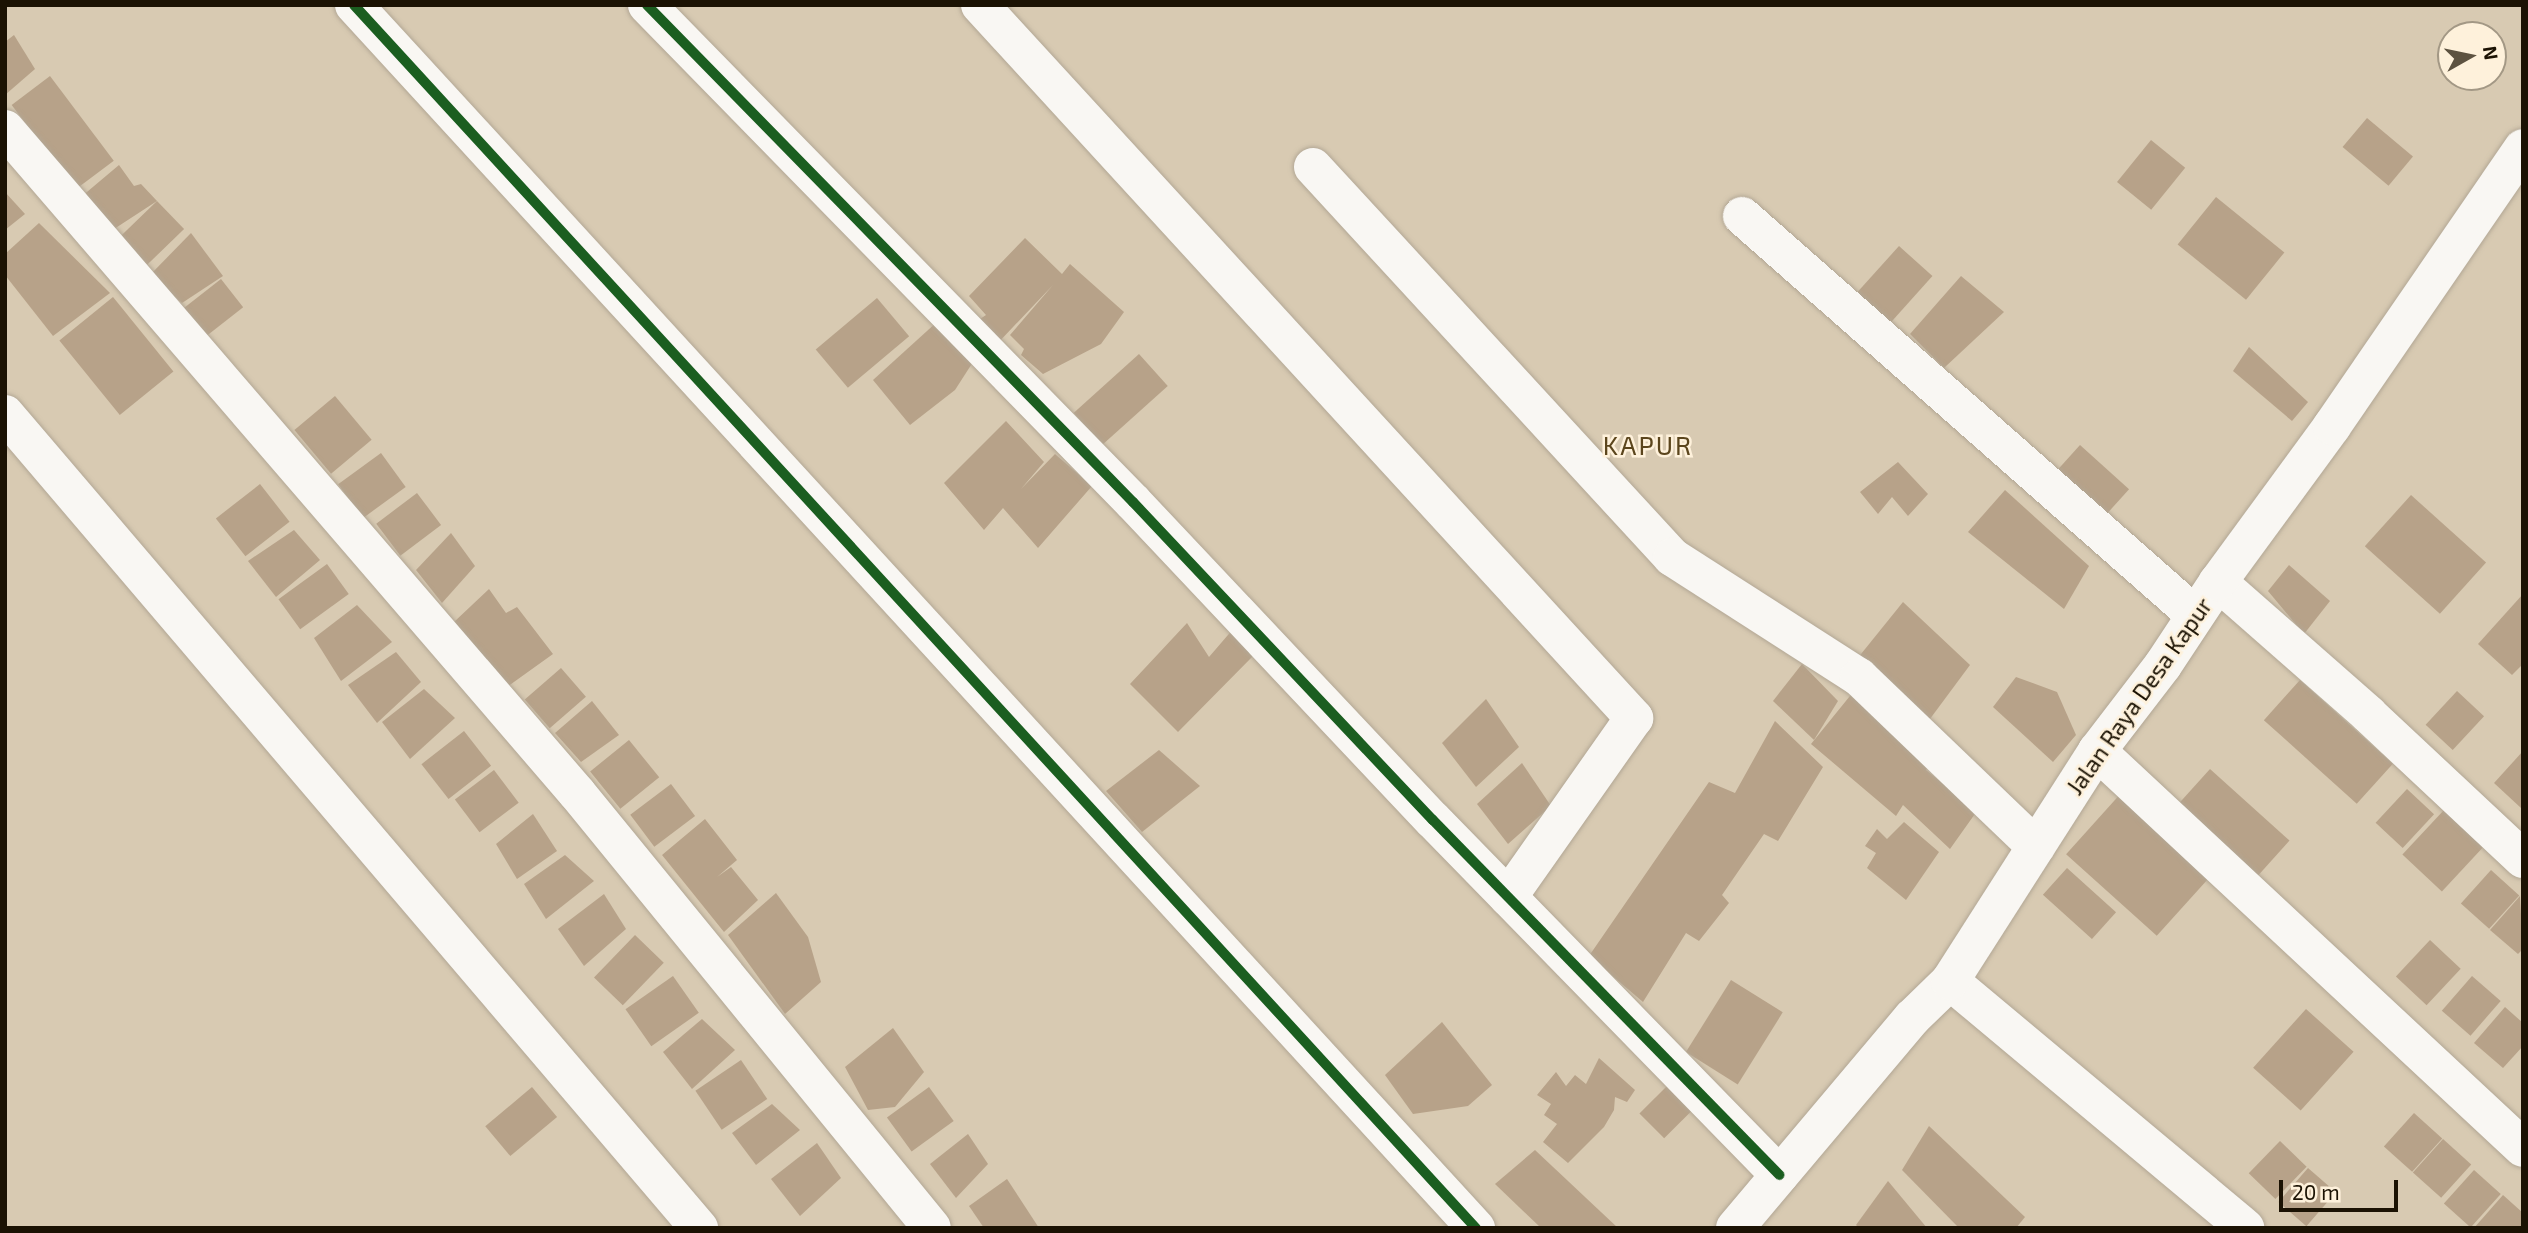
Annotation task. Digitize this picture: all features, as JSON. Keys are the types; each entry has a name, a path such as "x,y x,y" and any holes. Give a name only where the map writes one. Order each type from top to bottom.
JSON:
{"street":[{"path":"354,5 1476,1228"},
{"path":"647,5 1133,502 1508,897 1780,1175"},
{"path":"980,5 1634,718 1508,897"},
{"path":"5,129 577,793 932,1228"},
{"name":"Jalan Raya Desa Kapur","path":"1735,1228 1912,1018 1950,981 2097,751 2163,665 2218,582 2332,426 2523,148"},
{"path":"1313,167 1672,557 1859,677 2036,847"},
{"path":"1742,216 2195,615"},
{"path":"5,414 699,1228"},
{"path":"2218,582 2368,715 2523,859"},
{"path":"2097,751 2523,1148"},
{"path":"1950,981 2245,1228"}],"building":[{"path":"14,35 35,69 5,95 5,42"},
{"path":"50,76 114,161 75,190 12,105"},
{"path":"2367,118 2413,157 2389,186 2343,147"},
{"path":"2151,140 2185,168 2151,210 2117,182"},
{"path":"119,165 134,186 141,184 157,201 111,231 81,197"},
{"path":"5,192 25,214 5,230"},
{"path":"2216,197 2284,252 2246,300 2178,244"},
{"path":"157,201 184,229 145,267 117,239"},
{"path":"39,223 110,293 53,336 5,275 5,254"},
{"path":"191,233 223,276 182,303 150,275"},
{"path":"1025,238 1062,274 1070,264 1124,312 1101,344 1043,374 1021,355 1024,349 1010,335 1053,285 996,345 977,321 986,315 969,296"},
{"path":"1899,246 1932,276 1888,325 1855,295"},
{"path":"1961,276 2004,312 1944,368 1910,334"},
{"path":"221,279 243,307 206,336 184,308"},
{"path":"113,297 173,372 120,415 59,340"},
{"path":"877,298 909,336 848,388 816,349"},
{"path":"938,321 973,362 955,390 910,425 873,380"},
{"path":"2249,347 2308,402 2292,421 2233,371"},
{"path":"1139,354 1168,386 1102,445 1074,413"},
{"path":"335,396 372,440 331,474 294,430"},
{"path":"1006,421 1044,462 1021,489 1055,454 1092,486 1038,548 1003,508 984,530 944,483"},
{"path":"2080,445 2129,489 2104,517 2055,473"},
{"path":"381,453 406,487 363,518 338,484"},
{"path":"1898,462 1928,494 1908,516 1892,497 1878,514 1860,492"},
{"path":"260,484 290,522 245,556 216,518"},
{"path":"2005,490 2089,566 2064,609 1968,532"},
{"path":"417,493 441,525 400,556 376,524"},
{"path":"2411,495 2486,563 2440,614 2365,546"},
{"path":"294,530 320,560 276,597 248,561"},
{"path":"451,533 475,566 442,603 416,570"},
{"path":"327,564 349,594 300,629 278,599"},
{"path":"2289,565 2330,601 2304,634 2268,591"},
{"path":"489,589 506,613 517,607 553,654 507,687 454,622"},
{"path":"2523,594 2523,664 2512,675 2478,644"},
{"path":"1903,602 1970,665 1924,727 1857,659"},
{"path":"357,605 392,642 341,681 314,638"},
{"path":"1187,623 1209,657 1234,628 1253,656 1178,732 1130,684"},
{"path":"396,652 421,682 377,723 348,685"},
{"path":"1802,664 1838,701 1814,740 1773,701"},
{"path":"561,668 586,697 550,728 525,699"},
{"path":"2016,677 2057,692 2076,735 2053,762 1993,707"},
{"path":"2300,680 2393,764 2357,804 2264,720"},
{"path":"424,689 455,718 410,759 382,722"},
{"path":"1854,691 1930,764 1926,770 1977,811 1950,849 1903,805 1896,816 1811,744"},
{"path":"2457,691 2484,716 2453,750 2426,725"},
{"path":"1486,699 1519,747 1476,787 1442,743"},
{"path":"592,701 619,735 581,762 555,733"},
{"path":"1775,721 1823,767 1778,841 1764,834 1722,895 1729,903 1699,941 1686,933 1643,1002 1589,956 1709,782 1735,793"},
{"path":"464,731 491,766 449,799 421,764"},
{"path":"629,740 659,777 620,809 590,771"},
{"path":"1159,750 1200,786 1142,832 1106,791"},
{"path":"2523,751 2523,806 2521,808 2494,783"},
{"path":"1522,763 1551,806 1508,844 1477,804"},
{"path":"2210,769 2290,841 2252,882 2173,811"},
{"path":"494,770 519,803 480,832 455,799"},
{"path":"671,784 695,816 654,847 630,815"},
{"path":"2407,789 2434,814 2403,848 2376,823"},
{"path":"2123,791 2214,873 2157,936 2066,854"},
{"path":"2444,810 2483,847 2442,891 2402,855"},
{"path":"533,814 557,851 517,879 496,844"},
{"path":"705,819 737,860 717,877 731,867 758,900 724,932 662,855"},
{"path":"1904,822 1939,852 1906,900 1867,868 1876,853 1865,846 1877,829 1887,839"},
{"path":"565,855 594,881 546,919 524,884"},
{"path":"2067,868 2116,912 2092,939 2043,895"},
{"path":"2491,870 2519,895 2489,929 2461,903"},
{"path":"776,893 808,937 821,982 785,1014 728,935"},
{"path":"604,894 626,929 584,966 558,929"},
{"path":"2520,896 2523,949 2518,954 2490,930"},
{"path":"635,935 664,963 623,1005 594,977"},
{"path":"2430,940 2461,969 2427,1005 2396,977"},
{"path":"673,976 699,1013 651,1046 625,1009"},
{"path":"2472,976 2501,1001 2471,1036 2442,1011"},
{"path":"1731,980 1783,1012 1738,1084 1686,1052"},
{"path":"2505,1007 2523,1023 2523,1046 2503,1068 2474,1043"},
{"path":"2306,1009 2354,1052 2301,1111 2253,1068"},
{"path":"702,1019 735,1050 692,1089 663,1052"},
{"path":"1442,1022 1492,1085 1468,1106 1413,1114 1385,1075"},
{"path":"893,1028 924,1072 895,1107 868,1110 845,1067"},
{"path":"1599,1058 1635,1090 1627,1102 1615,1097 1614,1110 1604,1127 1568,1163 1543,1142 1557,1124 1544,1115 1551,1104 1537,1095 1556,1072 1566,1086 1575,1075 1586,1084"},
{"path":"741,1060 767,1099 722,1130 695,1091"},
{"path":"1667,1086 1692,1111 1664,1138 1639,1114"},
{"path":"532,1087 557,1117 510,1156 485,1126"},
{"path":"929,1087 954,1121 912,1152 887,1118"},
{"path":"772,1104 800,1130 756,1165 732,1133"},
{"path":"2414,1113 2442,1138 2412,1172 2384,1146"},
{"path":"1929,1126 2025,1217 2016,1228 1959,1228 1902,1170"},
{"path":"968,1134 988,1164 956,1198 930,1164"},
{"path":"2443,1139 2471,1164 2441,1198 2413,1172"},
{"path":"2280,1141 2307,1167 2275,1199 2249,1173"},
{"path":"817,1143 841,1178 800,1216 771,1179"},
{"path":"1535,1150 1618,1228 1541,1228 1495,1184"},
{"path":"2308,1168 2336,1192 2306,1226 2278,1202"},
{"path":"2474,1170 2501,1194 2471,1228 2444,1203"},
{"path":"1007,1179 1039,1228 984,1228 969,1206"},
{"path":"1888,1181 1927,1228 1859,1228 1856,1225"},
{"path":"2503,1195 2523,1213 2523,1228 2474,1228"}],"cycle path":[{"path":"354,5 1476,1228"},
{"path":"647,5 1133,502 1433,820 1780,1175"}],"district":[{"name":"KAPUR","path":"1648,445"}]}
